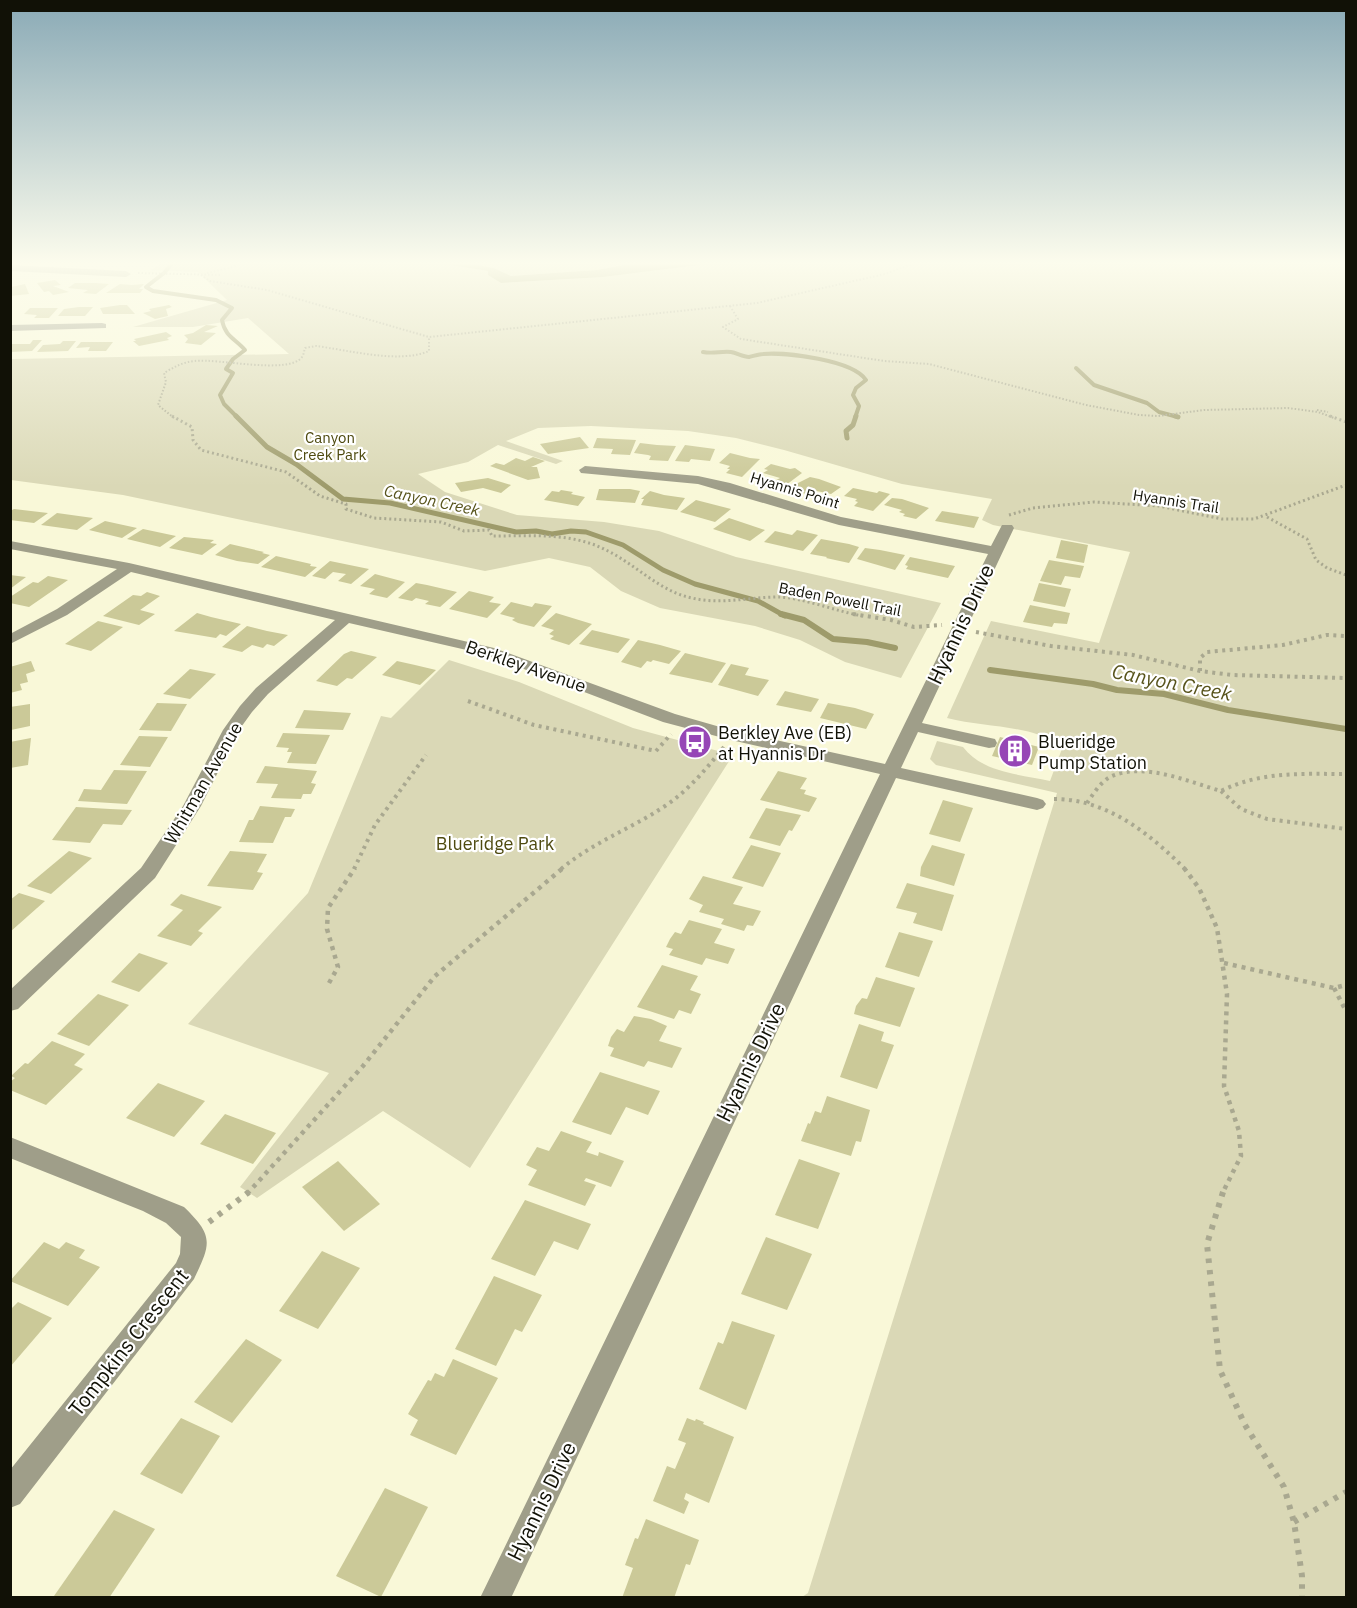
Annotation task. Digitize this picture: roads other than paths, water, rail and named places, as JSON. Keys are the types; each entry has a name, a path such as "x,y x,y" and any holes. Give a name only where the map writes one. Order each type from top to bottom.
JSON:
{"street":[{"name":"Hyannis Point","path":"585,470 698,480 839,521 994,551"},
{"name":"Hyannis Drive","path":"495,1598 1006,523"},
{"name":"Berkley Avenue","path":"10,545 129,567 489,651 669,717 731,735 1037,804"},
{"path":"10,640 62,612 129,567"},
{"name":"Whitman Avenue","path":"10,1003 148,873 192,806 231,730 246,709 262,691 347,617"},
{"path":"911,725 989,742"},
{"name":"Tompkins Crescent","path":"10,1147 152,1204 175,1215 194,1233 193,1254 184,1271 10,1494"}],"waterway":[{"name":"Canyon Creek","path":"231,337 245,350 233,359 226,369 233,373 220,395 224,404 267,447 296,464 343,499 390,503 516,532 536,531 552,534 571,531 586,532 623,545 663,570 695,584 758,601 782,614"},
{"path":"703,352 731,352 749,357 761,354 787,354 834,362 848,367 866,380 856,388 853,395 859,406 855,418"},
{"path":"1076,368 1094,385 1147,403 1159,412 1178,417 1175,416"},
{"path":"847,438 846,431 853,425 856,416"},
{"name":"Canyon Creek","path":"782,614 804,620 833,639 867,642 895,648"},
{"name":"Canyon Creek","path":"990,670 1093,684 1117,690 1164,694 1228,710 1346,729"}],"place":[{"name":"Berkley Ave (EB) at Hyannis Dr","path":"695,742"},
{"name":"Blueridge Pump Station","path":"1015,751"}],"park label":[{"name":"Canyon Creek Park","path":"330,446"},
{"name":"Blueridge Park","path":"495,843"}]}
